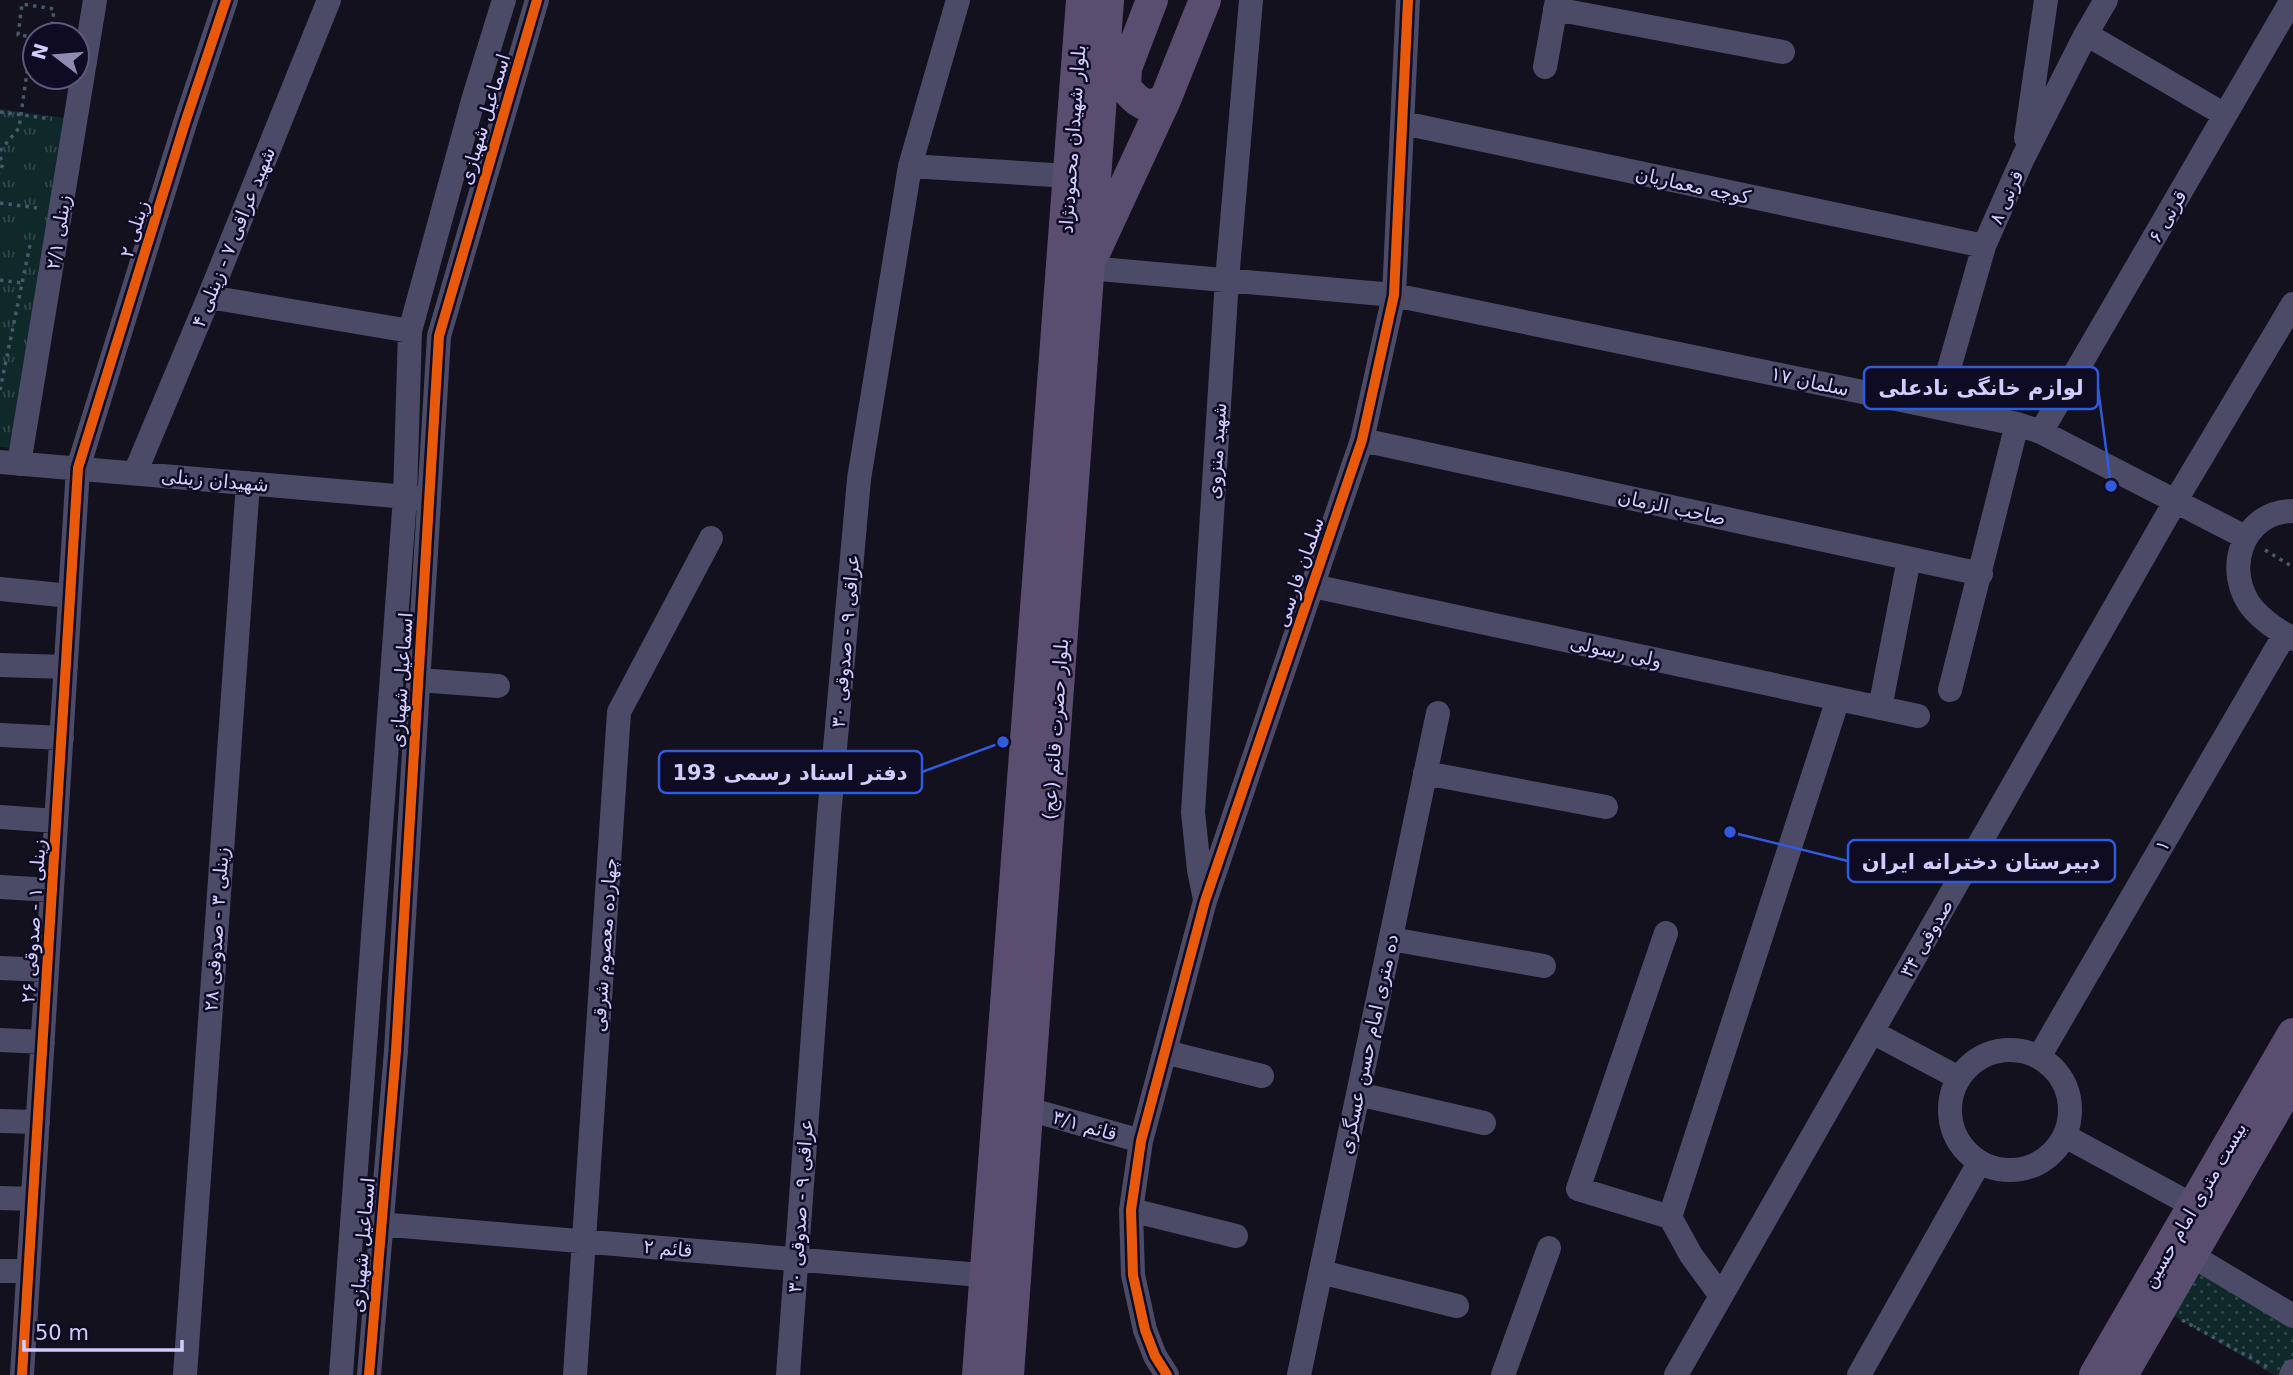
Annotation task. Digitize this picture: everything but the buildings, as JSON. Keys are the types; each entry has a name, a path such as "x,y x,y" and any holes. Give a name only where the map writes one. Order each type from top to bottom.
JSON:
{"main road":[{"name":"بلوار شهیدان محمودنژاد","path":"1074,273 1069,176 1083,0"},
{"name":"بلوار شهیدان محمودنژاد","path":"1074,273 1108,0"},
{"path":"1152,0 1126,68 1125,87 1137,102 1154,106 1165,100"},
{"name":"بلوار حضرت قائم (عج)","path":"978,1375 984,1275 1074,273 1165,100 1205,0"},
{"name":"بلوار حضرت قائم (عج)","path":"1008,1375 1028,1109 1074,273"},
{"name":"بیست متری امام حسین","path":"2122,1375 2161,1308 2194,1206 2293,1034"},
{"name":"بیست متری امام حسین","path":"2095,1375 2182,1249 2293,1079"}],"street":[{"name":"زینلی ۲/۱","path":"10,463 75,123 95,0"},
{"name":"زینلی ۲","path":"78,468 226,0"},
{"name":"شهید عراقی ۷ - زینلی ۴","path":"135,473 329,0"},
{"name":"اسماعیل شهبازی","path":"341,1375 405,497 410,331 474,97 504,0"},
{"name":"اسماعیل شهبازی","path":"369,1375 396,1051 439,336 537,0"},
{"name":"عراقی ۹ - صدوقی ۳۰","path":"788,1375 829,816 859,479 910,166 958,0"},
{"name":"شهید منزوی","path":"1205,901 1199,870 1194,812 1227,280 1251,0"},
{"name":"سلمان فارسی","path":"1167,1375 1145,1330 1133,1275 1131,1210 1141,1141 1205,901 1362,440 1394,295 1408,0"},
{"path":"2023,158 2046,0"},
{"name":"قرنی ۸","path":"1938,407 1984,246 2023,158 2106,0"},
{"name":"قرنی ۶","path":"2041,432 2292,0"},
{"path":"1545,67 1556,5 1783,52"},
{"path":"2086,34 2225,115"},
{"name":"کوچه معماریان","path":"1403,123 1984,246"},
{"path":"910,166 1069,176"},
{"name":"سلمان ۱۷","path":"1074,273 1227,280 1394,295 2017,424 2041,432 2245,537"},
{"path":"209,297 410,331"},
{"name":"صدوقی ۳۴","path":"1676,1375 2176,500 2293,304"},
{"path":"1950,690 2017,424"},
{"name":"صاحب الزمان","path":"1362,440 1981,574"},
{"name":"شهیدان زینلی","path":"10,463 430,499"},
{"name":"زینلی ۱ - صدوقی ۲۶","path":"15,1360 28,1271 78,468"},
{"name":"زینلی ۳ - صدوقی ۲۸","path":"185,1375 248,483"},
{"path":"2289,637 2254,609 2243,590 2238,561 2239,551 2248,532 2265,517 2293,511"},
{"name":"چهارده معصوم شرقی","path":"575,1375 619,712 711,538"},
{"path":"1880,708 1909,559"},
{"name":"ولی رسولی","path":"1313,586 1918,716"},
{"path":"0,589 70,596"},
{"name":"۱","path":"2039,1057 2289,637"},
{"path":"0,665 66,667"},
{"path":"419,680 498,686"},
{"path":"1670,1217 1838,699"},
{"name":"ده متری امام حسن عسگری","path":"1299,1375 1438,713"},
{"path":"0,735 62,738"},
{"path":"1425,773 1606,807"},
{"path":"0,817 56,821"},
{"path":"0,887 52,890"},
{"path":"1666,933 1578,1189 1670,1217 1691,1255 1721,1296"},
{"path":"1391,939 1544,966"},
{"path":"0,968 47,970"},
{"path":"1872,1032 1959,1078"},
{"path":"0,1040 43,1042"},
{"path":"2014,1049 2039,1057 2054,1068 2064,1083 2070,1100 2070,1119 2065,1136 2056,1150 2043,1162 2028,1169 1994,1169 1979,1163 1964,1150 1954,1134 1950,1115 1951,1096 1959,1078 1967,1068 1988,1054 2014,1049"},
{"path":"1165,1052 1262,1076"},
{"path":"1358,1094 1484,1123"},
{"name":"قائم ۳/۱","path":"1028,1109 1141,1141"},
{"path":"0,1121 38,1122"},
{"path":"2065,1136 2194,1206"},
{"path":"1859,1375 1979,1163"},
{"path":"0,1198 33,1199"},
{"path":"1131,1210 1236,1236"},
{"name":"قائم ۲","path":"352,1222 1015,1278"},
{"path":"1503,1375 1549,1248"},
{"path":"2182,1249 2293,1316"},
{"path":"0,1271 28,1271"},
{"path":"1321,1272 1457,1306"}],"path":[{"path":"38,6 39,0"},
{"path":"21,35 18,35 22,4 54,9 53,21"},
{"path":"0,151 19,128 25,91"},
{"path":"0,112 75,123"},
{"path":"0,158 3,163 0,173"},
{"path":"0,203 37,208"},
{"path":"0,280 22,283"},
{"path":"2245,537 2293,567"},
{"path":"2161,1308 2282,1375"}],"green space":[{"path":"0,109 70,119 12,448 0,447"},
{"path":"2191,1255 2293,1316 2291,1375 2274,1375 2161,1308"}],"cycle path":[{"path":"22,1375 78,468 226,0"},
{"path":"369,1375 396,1051 439,336 537,0"},
{"path":"1167,1375 1155,1356 1145,1330 1133,1275 1131,1210 1141,1141 1205,901 1362,440 1394,295 1408,0"}],"place":[{"name":"لوازم خانگی نادعلی","path":"2111,486"},
{"name":"دفتر اسناد رسمی 193","path":"1003,742"},
{"name":"دبیرستان دخترانه ایران","path":"1730,832"}]}
